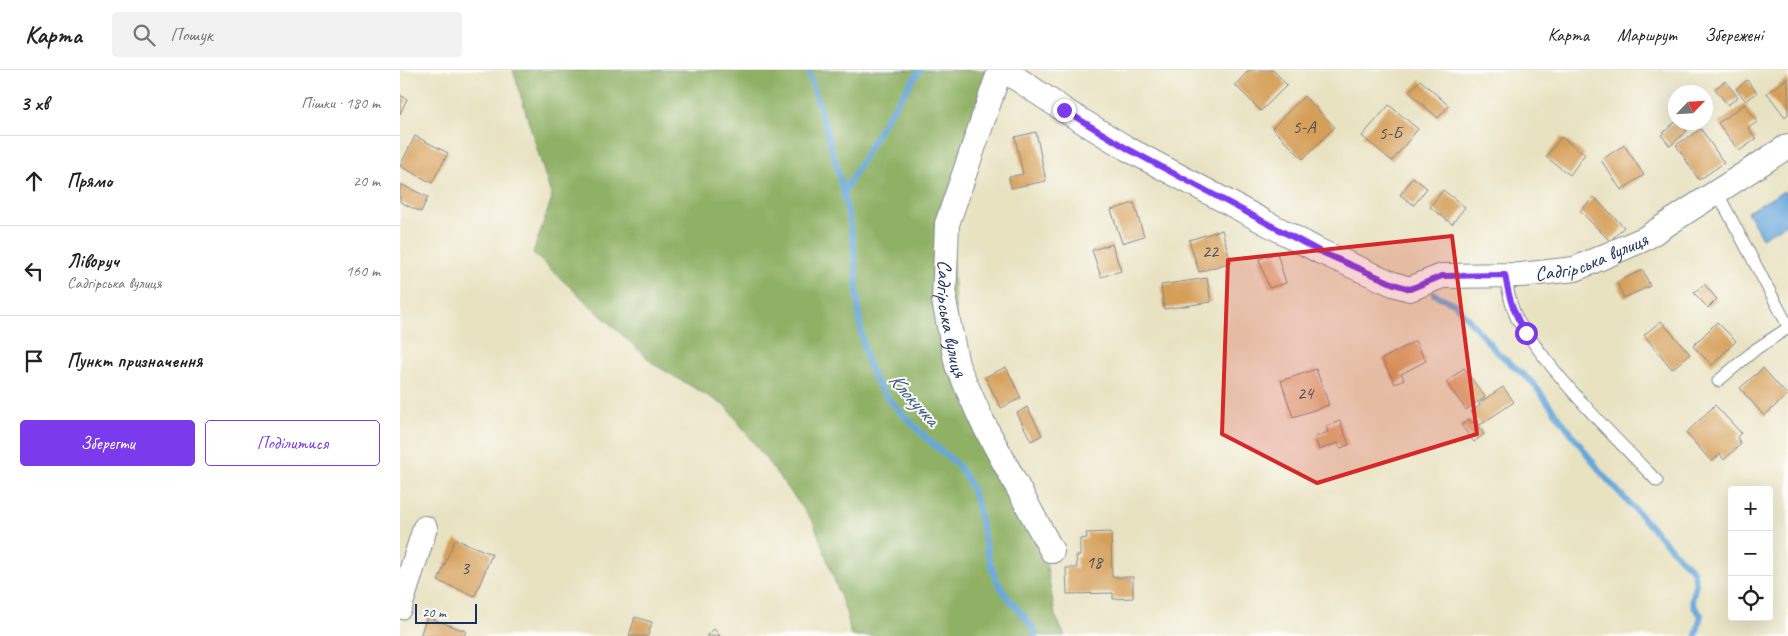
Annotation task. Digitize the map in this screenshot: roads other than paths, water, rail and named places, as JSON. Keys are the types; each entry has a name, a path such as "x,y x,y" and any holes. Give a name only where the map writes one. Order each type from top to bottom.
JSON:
{"street":[{"name":"Садгірська вулиця","path":"1000,70 947,224 944,301 957,365 982,421 1052,551"},
{"name":"Садгірська вулиця","path":"1004,70 1128,149 1319,251 1394,284 1410,289 1442,276 1505,275 1575,269 1644,239 1788,146"},
{"path":"400,607 425,528"}],"lane":[{"path":"1717,192 1788,327 1756,349 1718,381"},
{"path":"1505,275 1510,301 1517,319 1526,333 1554,370 1586,406 1657,480"}],"water":[{"path":"1784,191 1788,198 1788,223 1762,238 1747,212"}],"waterway":[{"name":"Клокучка","path":"808,70 844,193 854,251 861,334 869,366 880,388 889,399 936,447 957,464 967,480 978,506 989,560 997,582 1034,629 1035,636"},
{"path":"844,192 885,120 920,70"},
{"path":"1434,294 1455,304 1497,352 1532,382 1603,475 1693,570 1696,584 1692,600 1694,607 1701,615 1696,636"}]}
